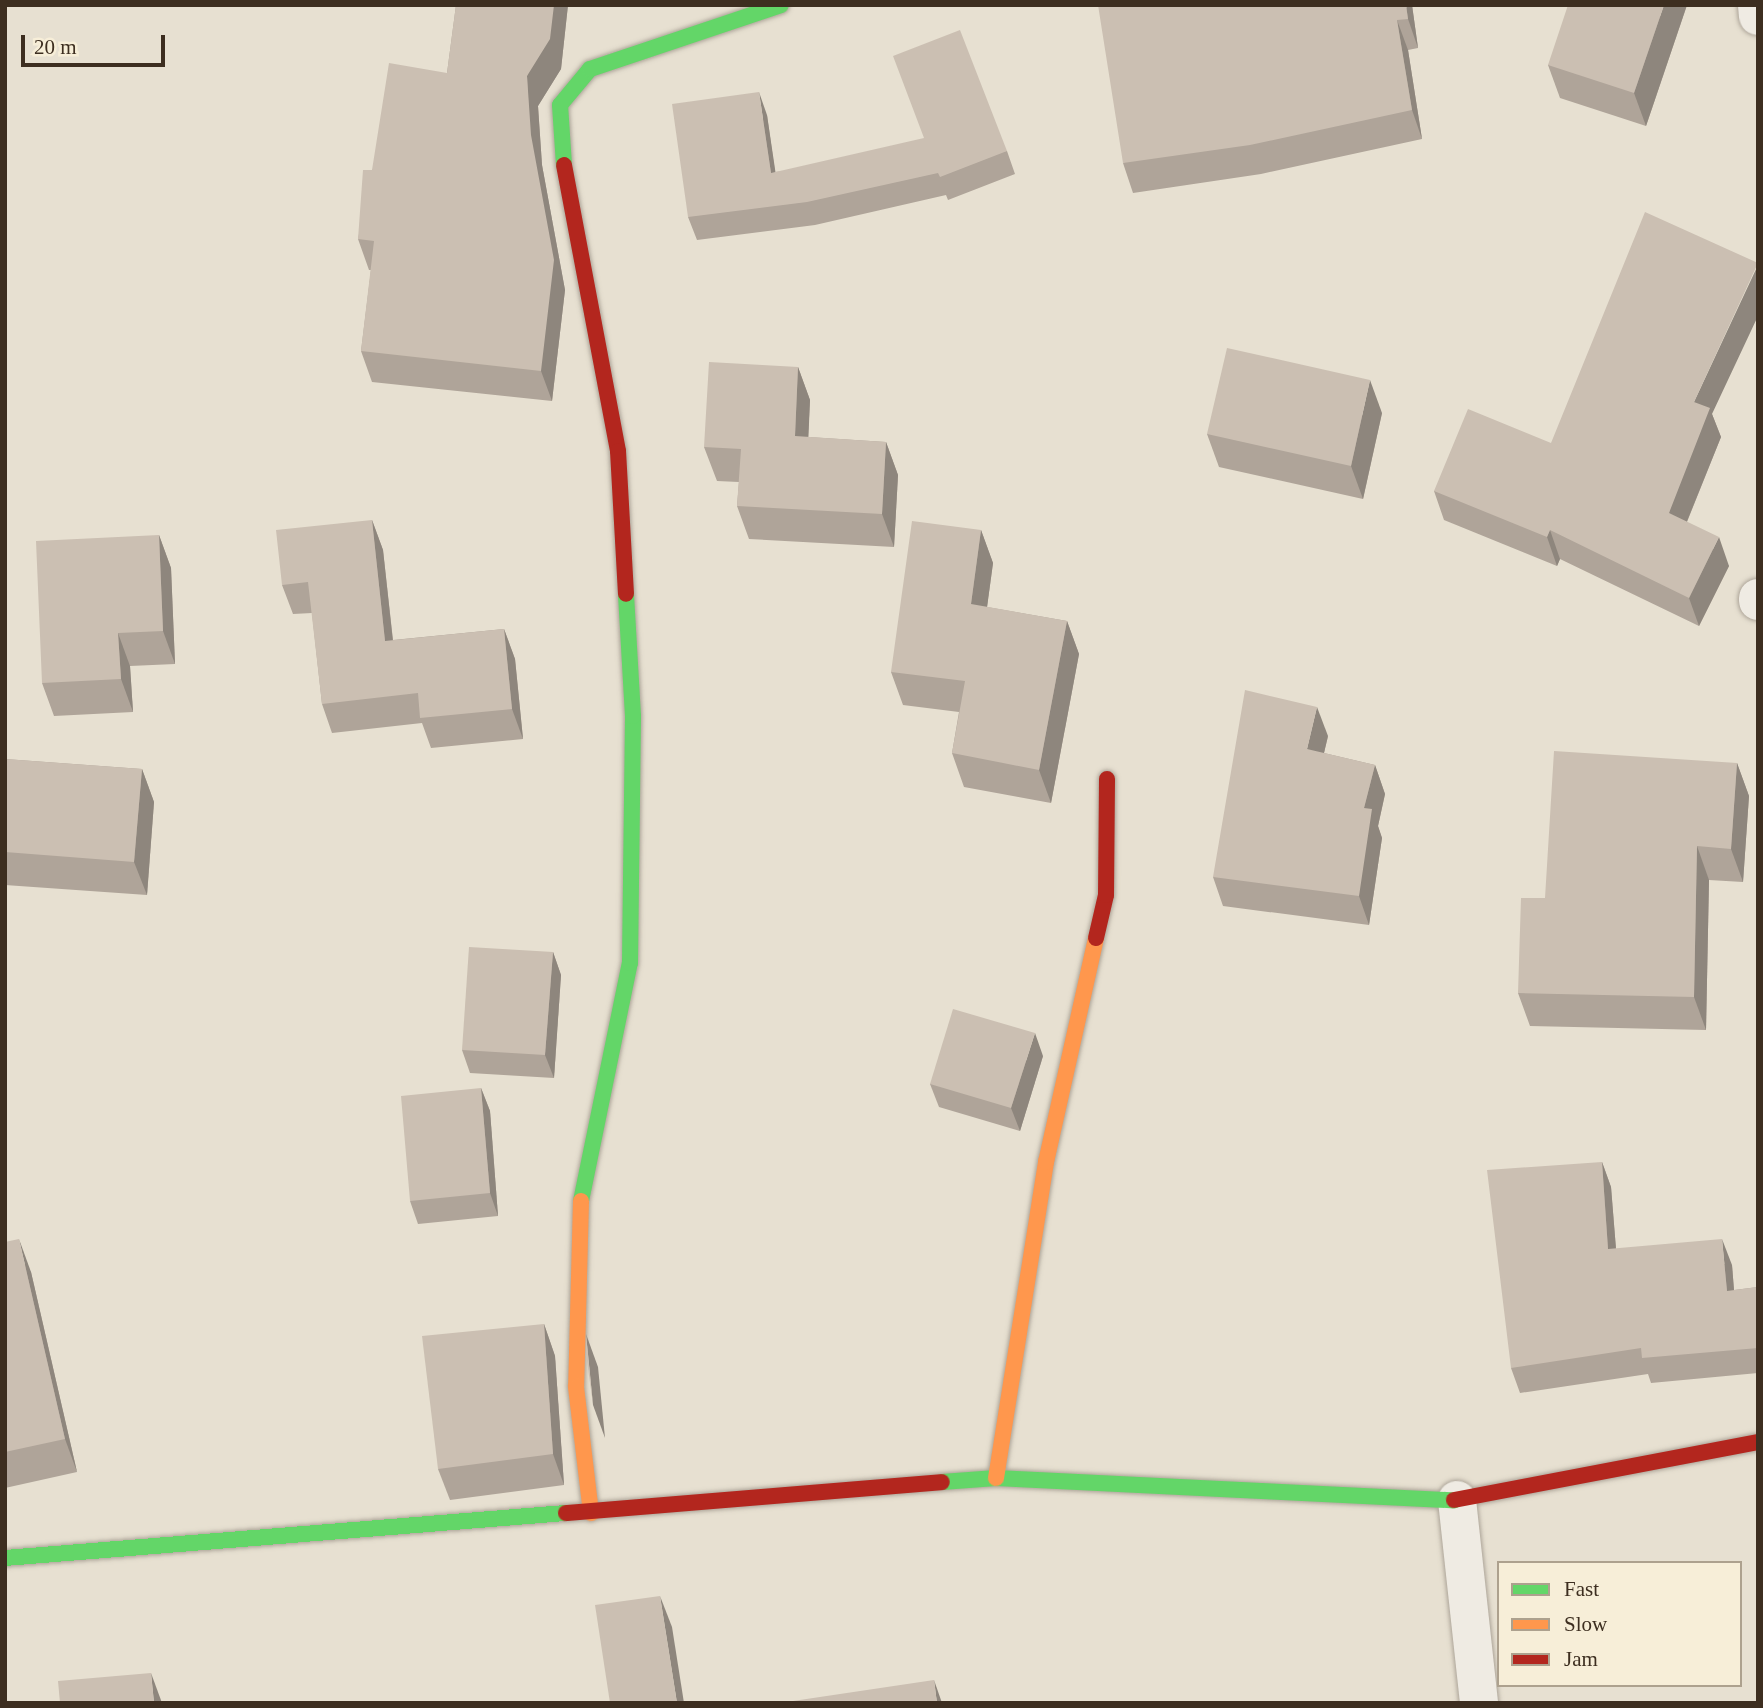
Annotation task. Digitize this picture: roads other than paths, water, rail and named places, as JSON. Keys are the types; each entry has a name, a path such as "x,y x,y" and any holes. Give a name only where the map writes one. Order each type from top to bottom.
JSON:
{"street":[{"path":"591,1513 576,1387 582,1178 630,963 633,716 618,451 563,161 560,105 590,69 782,5"},
{"path":"1757,5 1758,16"},
{"path":"996,1478 1046,1162 1105,895 1107,779"},
{"path":"5,1558 591,1513 996,1478 1457,1500 1758,1442"},
{"path":"1457,1500 1479,1703"}]}
